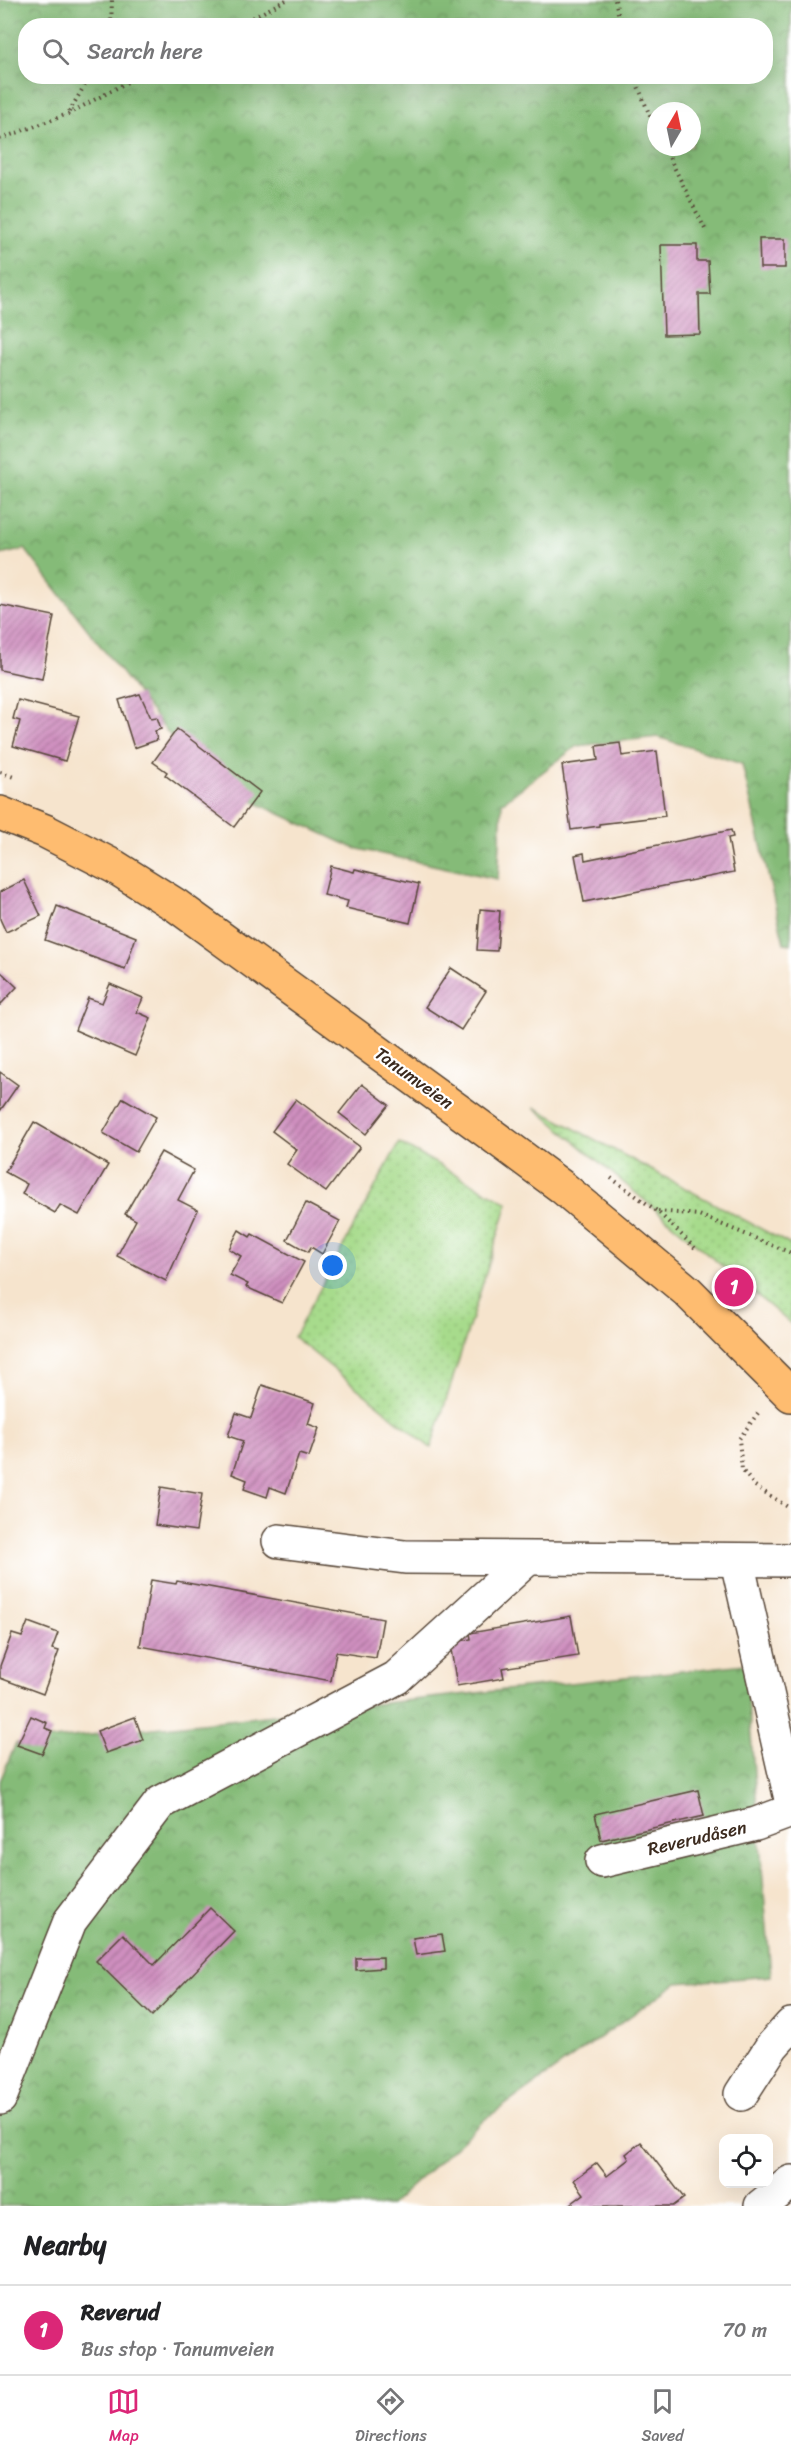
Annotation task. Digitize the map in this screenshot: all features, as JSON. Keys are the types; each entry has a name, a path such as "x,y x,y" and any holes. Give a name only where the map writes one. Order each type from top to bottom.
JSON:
{"main road":[{"name":"Tanumveien","path":"0,813 45,831 115,867 177,906 489,1133 562,1187 687,1291 791,1395"}],"street":[{"path":"279,1541 405,1557 526,1560 791,1560"},
{"path":"0,2098 70,1921 160,1803 396,1678 526,1560"},
{"path":"737,1561 791,1799"},
{"name":"Reverudåsen","path":"602,1861 756,1824 791,1811"},
{"path":"741,2094 772,2046 791,2025"},
{"path":"761,2206 791,2182"}],"path":[{"path":"111,18 112,0"},
{"path":"252,18 286,0"},
{"path":"615,0 619,18"},
{"path":"68,114 85,84"},
{"path":"0,139 68,114 124,84"},
{"path":"637,84 647,108"},
{"path":"669,156 705,228"},
{"path":"657,1211 699,1215 791,1253"},
{"path":"759,1412 739,1439 742,1470 755,1486 791,1509"}],"green space":[{"path":"0,0 791,0 791,944 784,943 742,764 658,737 577,746 502,803 498,879 354,848 204,779 25,549 0,555"},
{"path":"534,1107 791,1245 791,1324"},
{"path":"399,1143 508,1203 431,1448 294,1337"},
{"path":"745,1664 771,1976 677,1983 484,2120 390,2206 0,2206 0,1781 16,1743"}],"building":[{"path":"759,239 785,239 785,268 760,268"},
{"path":"661,245 697,245 697,261 708,261 710,294 699,294 700,334 664,335"},
{"path":"0,605 54,616 42,679 0,670"},
{"path":"140,694 151,718 157,717 161,729 155,731 157,740 134,748 119,700"},
{"path":"18,700 79,716 65,761 13,746 20,721 13,719"},
{"path":"177,729 260,792 234,827 165,775 167,772 153,762"},
{"path":"620,743 622,756 657,751 665,816 599,824 599,826 571,830 562,765 598,760 596,746"},
{"path":"731,830 733,837 728,838 734,872 584,902 575,855 584,853 585,860"},
{"path":"331,866 354,872 355,869 419,884 410,923 346,908 348,901 324,895"},
{"path":"24,880 41,916 6,932 0,919 0,892"},
{"path":"57,906 136,937 125,969 45,940"},
{"path":"480,909 500,911 497,951 477,950"},
{"path":"451,968 486,991 461,1030 425,1007"},
{"path":"0,971 17,987 0,1005"},
{"path":"110,984 143,998 137,1012 151,1018 135,1056 75,1030 88,998 102,1003"},
{"path":"0,1072 18,1085 0,1111"},
{"path":"362,1084 389,1105 366,1134 339,1113"},
{"path":"123,1098 156,1117 136,1152 103,1133"},
{"path":"296,1099 360,1147 326,1192 287,1164 297,1150 272,1131"},
{"path":"34,1122 108,1165 79,1215 60,1205 55,1213 22,1194 27,1184 5,1172"},
{"path":"161,1152 194,1170 178,1200 198,1210 166,1281 117,1256 136,1220 125,1214"},
{"path":"306,1203 340,1221 322,1254 311,1247 308,1252 287,1240"},
{"path":"239,1230 250,1237 252,1234 304,1262 282,1303 246,1287 248,1284 230,1275 241,1256 229,1249"},
{"path":"262,1385 315,1403 308,1424 319,1428 309,1457 299,1454 286,1493 270,1487 267,1497 244,1489 247,1480 232,1474 243,1441 228,1436 236,1413 251,1418"},
{"path":"161,1487 202,1494 196,1531 155,1525"},
{"path":"151,1580 176,1584 177,1581 383,1619 376,1658 336,1652 331,1681 140,1646"},
{"path":"571,1616 578,1656 502,1668 504,1678 457,1686 450,1643 471,1639 470,1633"},
{"path":"28,1622 58,1633 52,1649 59,1651 43,1694 0,1678 0,1666 12,1634 22,1637"},
{"path":"31,1716 47,1723 45,1728 52,1731 42,1754 17,1745"},
{"path":"135,1717 143,1740 106,1753 97,1731"},
{"path":"698,1790 704,1816 601,1840 595,1814"},
{"path":"210,1908 234,1931 152,2016 96,1961 123,1934 154,1965"},
{"path":"442,1934 445,1951 416,1955 413,1938"},
{"path":"383,1957 383,1968 356,1970 356,1958"},
{"path":"641,2142 684,2198 673,2206 568,2206 584,2194 574,2180 597,2163 607,2176 629,2159 626,2154"}],"place":[{"name":"Reverud","path":"734,1287"}]}
